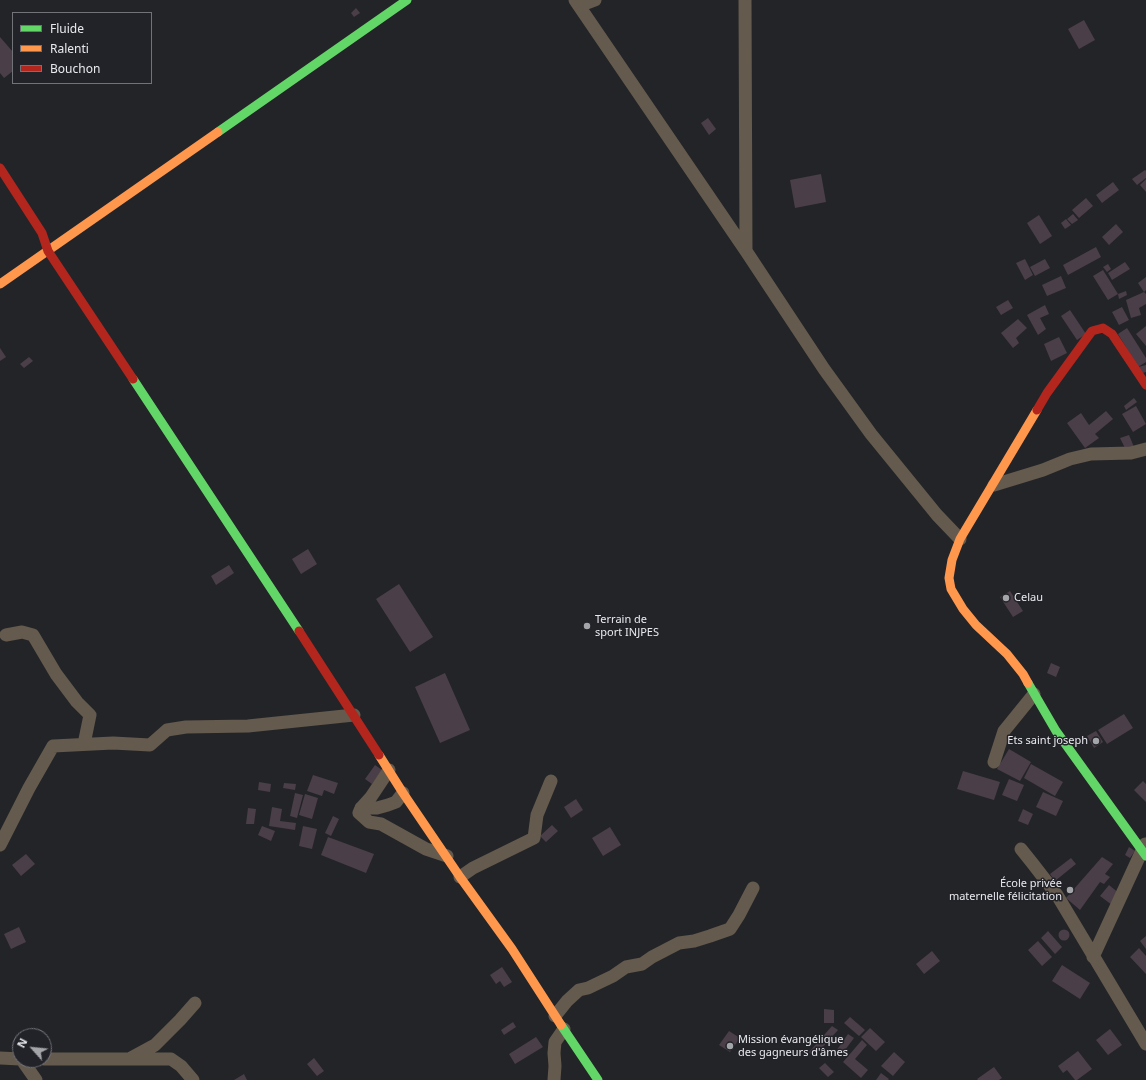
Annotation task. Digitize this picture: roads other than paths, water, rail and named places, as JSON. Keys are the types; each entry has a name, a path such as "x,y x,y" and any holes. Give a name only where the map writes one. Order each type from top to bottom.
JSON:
{"street":[{"path":"0,284 407,0"},
{"path":"594,0 577,3 746,251 824,369 871,434 937,515 960,539"},
{"path":"745,0 746,251"},
{"path":"0,168 42,232 48,251 404,793 460,877 512,949 598,1080"},
{"path":"1093,957 1145,850 1056,731 1023,674 1007,654 976,625 962,609 952,589 949,578 952,560 960,539 994,485 1047,393 1092,331 1103,328 1112,334 1146,385"},
{"path":"994,485 1043,470 1070,459 1091,454 1131,453 1146,449"},
{"path":"6,635 22,632 33,635 56,674 77,702 90,715 84,744"},
{"path":"994,762 1004,731 1034,694"},
{"path":"0,845 29,788 53,746 113,743 150,745 167,730 186,727 248,726 354,715"},
{"path":"389,770 371,797 361,808 359,813 369,822 380,824 426,849 447,856"},
{"path":"460,877 474,868 534,838 537,814 551,781"},
{"path":"361,808 376,808 388,805 396,802 404,793"},
{"path":"1021,849 1057,895 1146,1044"},
{"path":"555,1016 567,1001 579,990 588,988 613,976 626,967 642,964 679,943 700,939 730,929 739,916 753,888"},
{"path":"127,1059 155,1045 195,1003"},
{"path":"554,1080 554,1042 564,1029"},
{"path":"0,1058 12,1059"},
{"path":"52,1059 171,1059 182,1066 192,1080"},
{"path":"27,1068 36,1080"}],"place":[{"name":"Celau","path":"1006,598"},
{"name":"Terrain de sport INJPES","path":"587,626"},
{"name":"Ets saint joseph","path":"1096,741"},
{"name":"École privée maternelle félicitation","path":"1070,890"},
{"name":"Mission évangélique des gagneurs d'âmes","path":"730,1046"}]}
